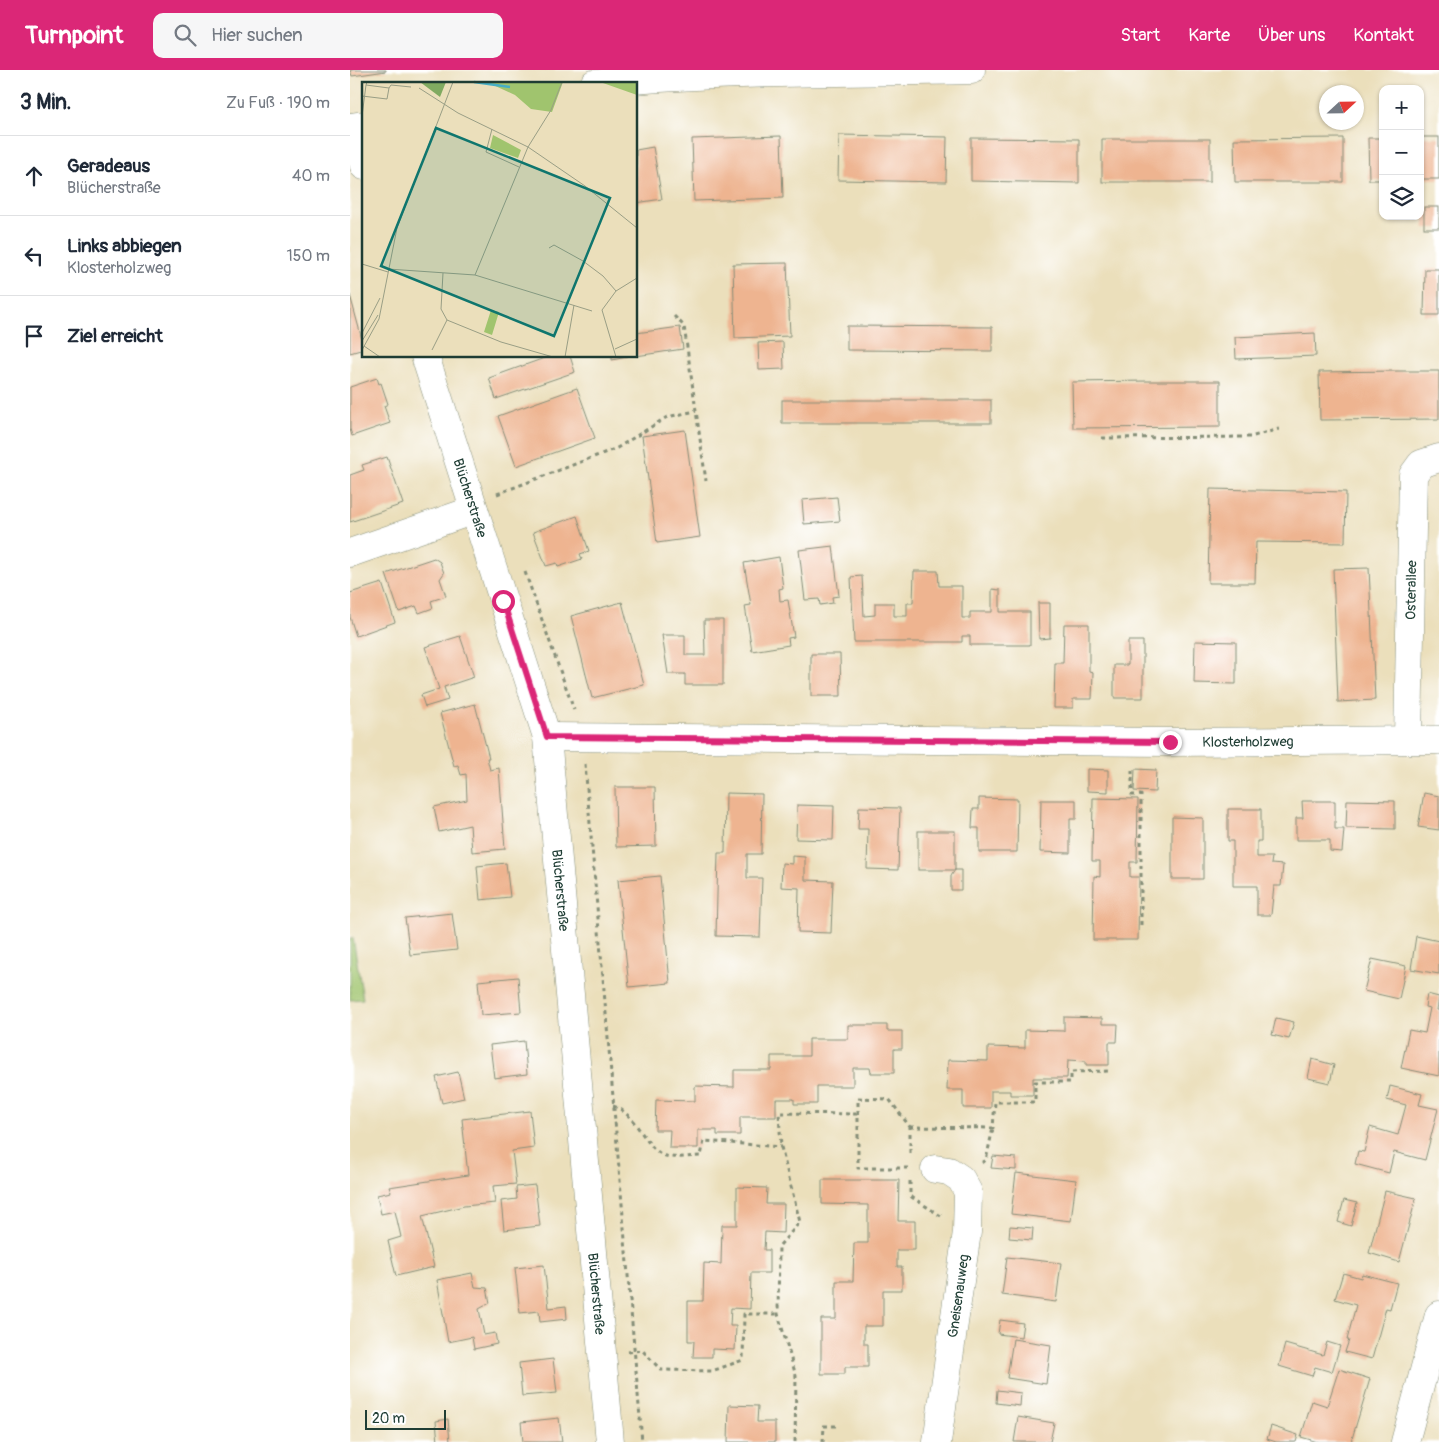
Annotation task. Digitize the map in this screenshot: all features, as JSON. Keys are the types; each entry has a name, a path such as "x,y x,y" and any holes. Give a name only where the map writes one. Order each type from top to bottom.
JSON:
{"street":[{"path":"611,82 654,77 725,74 971,70"},
{"path":"355,126 362,157"},
{"name":"Blücherstraße","path":"426,358 547,737 610,1442"},
{"name":"Osterallee","path":"1408,739 1413,475 1421,464 1439,458"},
{"path":"350,552 474,510"},
{"name":"Klosterholzweg","path":"547,737 1132,742 1439,740"},
{"path":"935,1169 949,1171 961,1179"},
{"name":"Gneisenauweg","path":"937,1442 967,1232 968,1192 961,1179"},
{"path":"1405,1442 1439,1315"}],"path":[{"path":"674,316 684,326 706,481"},
{"path":"474,510 498,493 617,448 667,416 696,411"},
{"path":"1102,438 1250,437 1280,429"},
{"path":"583,737 642,1442"},
{"path":"1132,742 1132,795 1141,795 1141,925"},
{"path":"961,1179 986,1160 993,1128 994,1102 1035,1102 1035,1082 1071,1082 1071,1072 1110,1071"},
{"path":"858,1098 858,1168 935,1169"},
{"path":"580,1108 614,1106 624,1110 658,1152 667,1156 701,1156 704,1141 781,1147"},
{"path":"794,1442 796,1376 778,1314 779,1246 800,1222 781,1147 780,1113 858,1114"},
{"path":"910,1127 993,1128"},
{"path":"602,1354 642,1350 661,1370 712,1371 744,1360 744,1314 778,1314"},
{"path":"823,1442 824,1426 836,1426"}],"green space":[{"path":"353,938 363,999 350,1000 350,939"}],"building":[{"path":"350,70 386,70 386,71 352,76"},
{"path":"839,135 947,137 946,182 838,180"},
{"path":"781,136 783,198 694,201 692,139"},
{"path":"1424,137 1439,137 1439,179 1424,179"},
{"path":"971,138 1079,139 1079,183 971,181"},
{"path":"1343,138 1343,182 1235,182 1234,139"},
{"path":"1368,138 1379,138 1379,180 1369,180"},
{"path":"1102,139 1210,139 1210,182 1102,182"},
{"path":"653,147 662,199 638,203 638,150"},
{"path":"1424,207 1439,207 1439,228 1424,228"},
{"path":"787,263 790,336 735,338 733,264"},
{"path":"1425,269 1439,269 1439,315 1424,315"},
{"path":"350,295 362,340 362,350 350,353"},
{"path":"847,326 992,327 992,351 847,350"},
{"path":"680,327 683,349 638,356 638,333"},
{"path":"1315,333 1316,356 1236,359 1235,337"},
{"path":"783,342 784,369 759,370 758,343"},
{"path":"544,358 571,358 575,372 496,399 489,378"},
{"path":"1439,371 1439,419 1320,420 1319,372"},
{"path":"377,378 379,384 381,383 388,404 384,406 390,423 352,436 350,429 350,387"},
{"path":"1220,381 1220,427 1073,428 1072,382"},
{"path":"577,388 595,438 516,466 498,416"},
{"path":"782,400 991,400 991,423 782,423"},
{"path":"685,430 700,537 657,543 642,436"},
{"path":"387,457 403,504 350,522 350,475 364,470 362,465"},
{"path":"1210,489 1346,492 1345,543 1256,542 1255,583 1208,583"},
{"path":"837,497 840,521 804,524 802,500"},
{"path":"577,516 589,551 580,554 582,559 558,567 557,563 546,566 533,532"},
{"path":"833,546 839,596 832,597 833,603 820,605 819,599 805,600 799,550"},
{"path":"779,557 783,588 779,589 780,601 788,600 794,637 788,638 789,645 752,651 745,606 751,605 744,563"},
{"path":"434,558 440,562 444,573 440,579 446,596 431,601 433,608 419,613 416,606 399,612 386,574"},
{"path":"1369,568 1375,700 1338,702 1333,569"},
{"path":"914,571 938,571 939,586 962,586 962,618 970,618 970,612 992,612 992,589 1000,590 1000,612 1030,612 1030,645 970,645 970,636 962,636 962,642 854,642 851,577 862,576 864,616 875,615 875,603 894,603 894,616 907,616 907,603 913,603"},
{"path":"382,583 395,622 356,636 350,617 350,593"},
{"path":"622,602 644,685 592,698 571,616"},
{"path":"1038,603 1050,603 1050,638 1039,639"},
{"path":"704,620 723,620 723,685 685,685 685,674 668,674 662,635 685,635 685,655 705,655"},
{"path":"1064,624 1089,624 1089,671 1093,672 1092,699 1073,699 1073,708 1054,708 1055,663 1063,663"},
{"path":"460,636 474,677 444,687 448,700 425,707 421,695 439,689 425,647"},
{"path":"1128,641 1143,641 1143,698 1114,698 1114,665 1128,665"},
{"path":"1195,641 1236,642 1236,684 1194,683"},
{"path":"811,654 840,654 841,696 811,696"},
{"path":"475,704 489,758 487,758 490,770 499,768 505,849 472,852 470,825 439,832 434,807 467,800 466,774 461,775 458,765 454,766 440,713"},
{"path":"1087,769 1108,770 1108,792 1087,791"},
{"path":"1135,769 1156,770 1155,792 1134,791"},
{"path":"615,787 655,787 656,846 616,847"},
{"path":"726,793 762,794 761,854 747,854 747,878 762,878 760,937 716,936 718,853 725,853"},
{"path":"1424,793 1439,796 1439,830 1418,827"},
{"path":"979,798 1018,799 1017,852 979,852 979,828 972,828 973,809 979,809"},
{"path":"1093,798 1138,799 1137,862 1130,862 1130,877 1139,877 1138,940 1093,940 1094,876 1100,877 1100,861 1092,861"},
{"path":"1041,800 1076,800 1076,819 1070,819 1070,853 1040,852"},
{"path":"1347,800 1395,801 1395,829 1346,828"},
{"path":"1302,801 1335,801 1335,829 1344,829 1342,852 1330,851 1330,840 1296,840 1296,818 1303,818"},
{"path":"797,805 834,806 833,840 796,839"},
{"path":"859,807 900,808 898,870 867,869 868,829 858,829"},
{"path":"1228,809 1261,809 1261,841 1257,841 1257,857 1272,857 1271,864 1283,865 1281,886 1274,886 1271,915 1257,915 1257,886 1233,886 1233,841 1228,841"},
{"path":"1172,817 1203,818 1203,879 1172,879"},
{"path":"918,831 955,831 955,870 918,870"},
{"path":"792,856 805,857 805,880 833,881 831,933 798,932 799,888 781,887 782,863 792,864"},
{"path":"506,863 510,897 480,900 477,866"},
{"path":"955,870 961,870 961,890 951,890 951,876"},
{"path":"660,876 670,983 629,987 618,880"},
{"path":"452,913 457,950 410,955 405,918"},
{"path":"1416,936 1439,941 1439,974 1411,969"},
{"path":"1372,959 1406,966 1399,999 1364,991"},
{"path":"518,977 521,1012 481,1015 478,981"},
{"path":"1427,994 1439,997 1437,1010 1439,1010 1439,1076 1401,1068 1409,1030 1425,1033 1430,1008 1425,1007"},
{"path":"1064,1017 1102,1018 1102,1024 1118,1024 1117,1042 1109,1042 1109,1065 1086,1065 1086,1061 1068,1060 1067,1078 1033,1078 1033,1095 1010,1095 1010,1091 991,1091 991,1108 963,1108 963,1090 947,1090 948,1060 988,1061 988,1047 1025,1048 1025,1030 1064,1031"},
{"path":"1276,1018 1294,1022 1289,1039 1272,1035"},
{"path":"848,1025 887,1025 887,1031 902,1031 902,1049 894,1049 894,1073 871,1073 870,1068 853,1068 853,1086 817,1086 817,1104 794,1104 794,1099 776,1099 776,1117 740,1117 740,1135 717,1135 717,1130 698,1130 698,1148 669,1148 670,1130 655,1130 656,1100 695,1101 695,1086 734,1087 734,1070 771,1070 771,1056 809,1056 809,1039 848,1039"},
{"path":"524,1041 527,1074 494,1078 490,1045"},
{"path":"1312,1059 1334,1065 1330,1083 1308,1078"},
{"path":"458,1072 464,1098 442,1103 436,1077"},
{"path":"1390,1086 1422,1094 1419,1105 1438,1109 1425,1160 1394,1152 1389,1173 1355,1164 1358,1151 1364,1152 1370,1127 1398,1135 1406,1105 1387,1100"},
{"path":"530,1111 534,1148 512,1151 516,1184 493,1186 495,1203 464,1206 422,1216 434,1267 396,1276 388,1241 401,1237 395,1211 381,1214 377,1195 391,1192 389,1187 468,1175 462,1119"},
{"path":"993,1156 1016,1158 1016,1170 991,1168"},
{"path":"1016,1173 1076,1180 1071,1221 1011,1214"},
{"path":"822,1180 899,1180 898,1221 915,1221 915,1250 897,1250 897,1267 902,1267 902,1290 883,1290 883,1326 864,1326 864,1344 868,1344 868,1367 845,1367 845,1374 821,1374 821,1319 836,1319 836,1281 853,1281 854,1243 868,1243 868,1205 822,1204"},
{"path":"535,1185 540,1226 504,1230 501,1201 517,1199 516,1187"},
{"path":"737,1187 767,1188 766,1204 784,1204 783,1233 765,1232 764,1250 769,1250 769,1273 751,1273 750,1309 731,1308 730,1326 736,1326 735,1350 712,1349 712,1357 693,1357 694,1341 688,1341 688,1301 703,1301 704,1263 721,1264 722,1225 737,1225"},
{"path":"1385,1191 1416,1198 1399,1262 1369,1253"},
{"path":"1344,1200 1357,1203 1351,1226 1338,1222"},
{"path":"1010,1226 1033,1228 1032,1240 1009,1238"},
{"path":"1007,1257 1061,1263 1056,1302 1002,1295"},
{"path":"544,1265 549,1308 566,1306 567,1319 540,1322 539,1311 520,1313 515,1268"},
{"path":"472,1273 475,1287 487,1288 490,1303 479,1309 484,1335 495,1333 497,1344 474,1349 472,1337 448,1342 437,1280"},
{"path":"1343,1273 1361,1278 1362,1274 1397,1283 1390,1309 1386,1308 1372,1359 1345,1352 1356,1305 1335,1299"},
{"path":"1000,1320 1023,1323 1021,1337 998,1334"},
{"path":"1013,1339 1051,1345 1046,1384 1007,1378"},
{"path":"1327,1342 1340,1346 1332,1372 1315,1367 1312,1376 1279,1366 1285,1344 1323,1355"},
{"path":"553,1359 557,1393 522,1396 519,1363"},
{"path":"1339,1369 1370,1379 1351,1442 1318,1442 1301,1437 1312,1401 1327,1406"},
{"path":"997,1390 1021,1393 1020,1406 996,1403"},
{"path":"729,1405 758,1406 757,1422 775,1422 775,1442 728,1442"},
{"path":"1018,1417 1054,1423 1050,1442 1014,1442"},
{"path":"559,1418 562,1442 523,1442 521,1422"},
{"path":"448,1419 450,1442 438,1442 436,1421"},
{"path":"1271,1426 1298,1435 1296,1442 1276,1442 1267,1439"}],"route":[{"path":"503,601 547,737 1170,742"}]}
